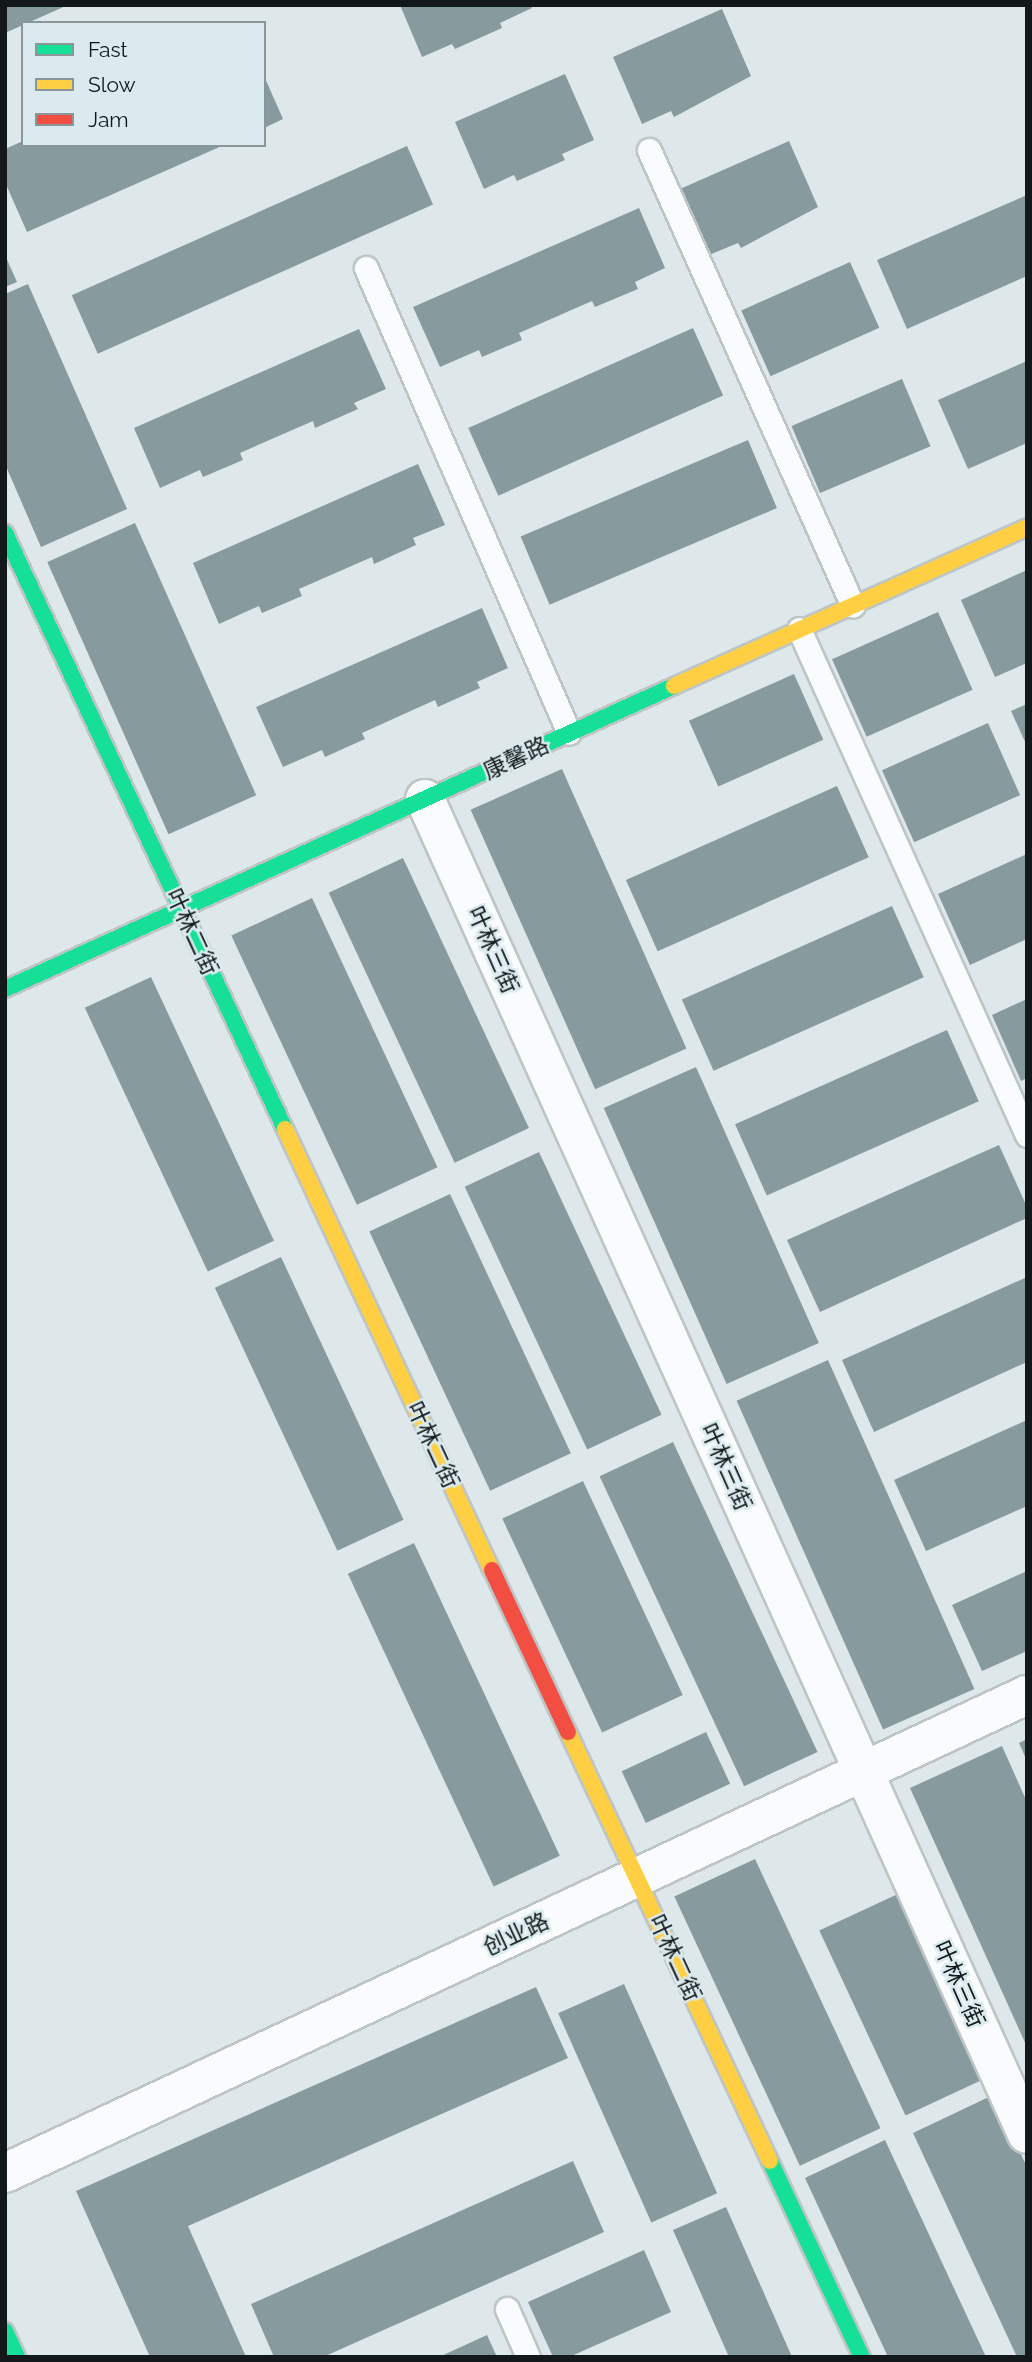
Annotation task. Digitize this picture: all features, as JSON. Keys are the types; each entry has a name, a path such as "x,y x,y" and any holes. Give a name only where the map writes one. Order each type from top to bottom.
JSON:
{"street":[{"name":"康馨路","path":"5,989 1027,527"},
{"name":"叶林二街","path":"5,534 862,2357"},
{"name":"叶林三街","path":"425,799 1027,2134"},
{"name":"创业路","path":"5,2173 1027,1695"},
{"path":"5,2331 17,2357"}],"lane":[{"path":"649,150 853,605"},
{"path":"366,268 569,733"},
{"path":"799,629 1027,1135"},
{"path":"507,2309 528,2357"}],"building":[{"path":"5,5 68,5 32,21 21,21 21,26 5,33"},
{"path":"400,5 530,5 532,8 500,23 502,28 455,49 452,44 422,57"},
{"path":"722,9 751,76 674,117 671,111 642,124 613,57"},
{"path":"565,74 594,140 562,154 565,160 517,181 514,175 484,189 455,122"},
{"path":"266,81 283,119 266,127"},
{"path":"789,141 818,207 741,248 738,243 709,255 680,189"},
{"path":"21,142 21,147 219,147 27,232 5,182 5,149"},
{"path":"407,146 433,204 98,354 72,295"},
{"path":"1027,195 1027,276 907,329 877,260"},
{"path":"639,208 665,268 635,282 638,289 595,307 592,301 519,333 522,340 482,357 479,350 440,367 413,307"},
{"path":"5,255 17,282 5,287"},
{"path":"850,262 879,328 771,376 741,310"},
{"path":"28,284 127,509 41,547 5,464 5,294"},
{"path":"693,328 723,396 498,496 468,428"},
{"path":"359,329 386,389 354,403 358,409 315,428 313,421 240,453 243,460 203,477 200,470 160,488 134,428"},
{"path":"1027,361 1027,443 968,469 938,400"},
{"path":"902,379 931,446 820,493 792,426"},
{"path":"748,440 777,508 550,605 521,537"},
{"path":"418,464 445,525 413,538 416,545 374,564 372,557 299,589 302,596 262,613 259,606 219,624 193,563"},
{"path":"135,523 256,795 169,834 47,562"},
{"path":"1027,570 1027,663 995,677 961,600"},
{"path":"482,608 508,668 477,682 480,688 438,707 435,700 362,733 365,739 325,757 322,750 283,767 256,707"},
{"path":"938,612 973,690 867,737 832,659"},
{"path":"794,674 823,740 718,787 689,721"},
{"path":"1027,704 1027,746 1011,711"},
{"path":"988,723 1020,795 914,842 882,770"},
{"path":"562,769 686,1049 595,1089 471,810"},
{"path":"837,786 869,857 658,951 626,880"},
{"path":"1027,854 1027,939 970,965 938,894"},
{"path":"403,858 529,1128 455,1163 329,893"},
{"path":"312,898 438,1167 357,1205 231,936"},
{"path":"892,906 924,977 714,1071 682,1000"},
{"path":"151,977 274,1241 208,1272 85,1008"},
{"path":"1027,999 1027,1078 1021,1081 992,1015"},
{"path":"947,1030 979,1101 767,1196 735,1124"},
{"path":"696,1067 819,1343 727,1384 604,1108"},
{"path":"999,1145 1027,1207 1027,1218 820,1312 787,1240"},
{"path":"539,1152 662,1415 587,1449 465,1187"},
{"path":"450,1194 571,1453 490,1491 369,1232"},
{"path":"281,1257 404,1520 337,1551 215,1288"},
{"path":"1027,1277 1027,1362 874,1432 842,1360"},
{"path":"828,1360 974,1689 883,1730 737,1401"},
{"path":"1027,1420 1027,1506 926,1551 894,1480"},
{"path":"673,1442 818,1752 744,1786 600,1476"},
{"path":"583,1481 683,1695 602,1733 502,1519"},
{"path":"414,1543 560,1856 494,1887 348,1574"},
{"path":"1027,1571 1027,1651 982,1671 952,1605"},
{"path":"706,1732 730,1784 646,1823 622,1771"},
{"path":"1027,1739 1027,1761 1019,1743"},
{"path":"1002,1746 1027,1802 1027,2047 910,1788"},
{"path":"755,1859 881,2128 800,2166 674,1897"},
{"path":"900,1893 986,2078 906,2115 819,1931"},
{"path":"624,1984 717,2193 651,2222 558,2013"},
{"path":"536,1987 568,2058 188,2226 246,2357 150,2357 76,2191"},
{"path":"993,2095 1027,2167 1027,2357 1017,2357 913,2133"},
{"path":"885,2140 986,2357 888,2357 805,2178"},
{"path":"573,2161 604,2232 323,2357 274,2357 251,2304"},
{"path":"726,2207 792,2357 729,2357 673,2230"},
{"path":"644,2250 671,2312 569,2357 553,2357 528,2302"},
{"path":"487,2335 497,2357 439,2357"}],"traffic: fast":[{"path":"5,533 285,1129"},
{"path":"5,989 674,686"},
{"path":"770,2161 862,2357"},
{"path":"5,2331 17,2357"}],"traffic: slow":[{"path":"674,686 1027,527"},
{"path":"285,1129 492,1570"},
{"path":"568,1732 770,2161"}],"traffic: jam":[{"path":"492,1570 568,1732"}]}
